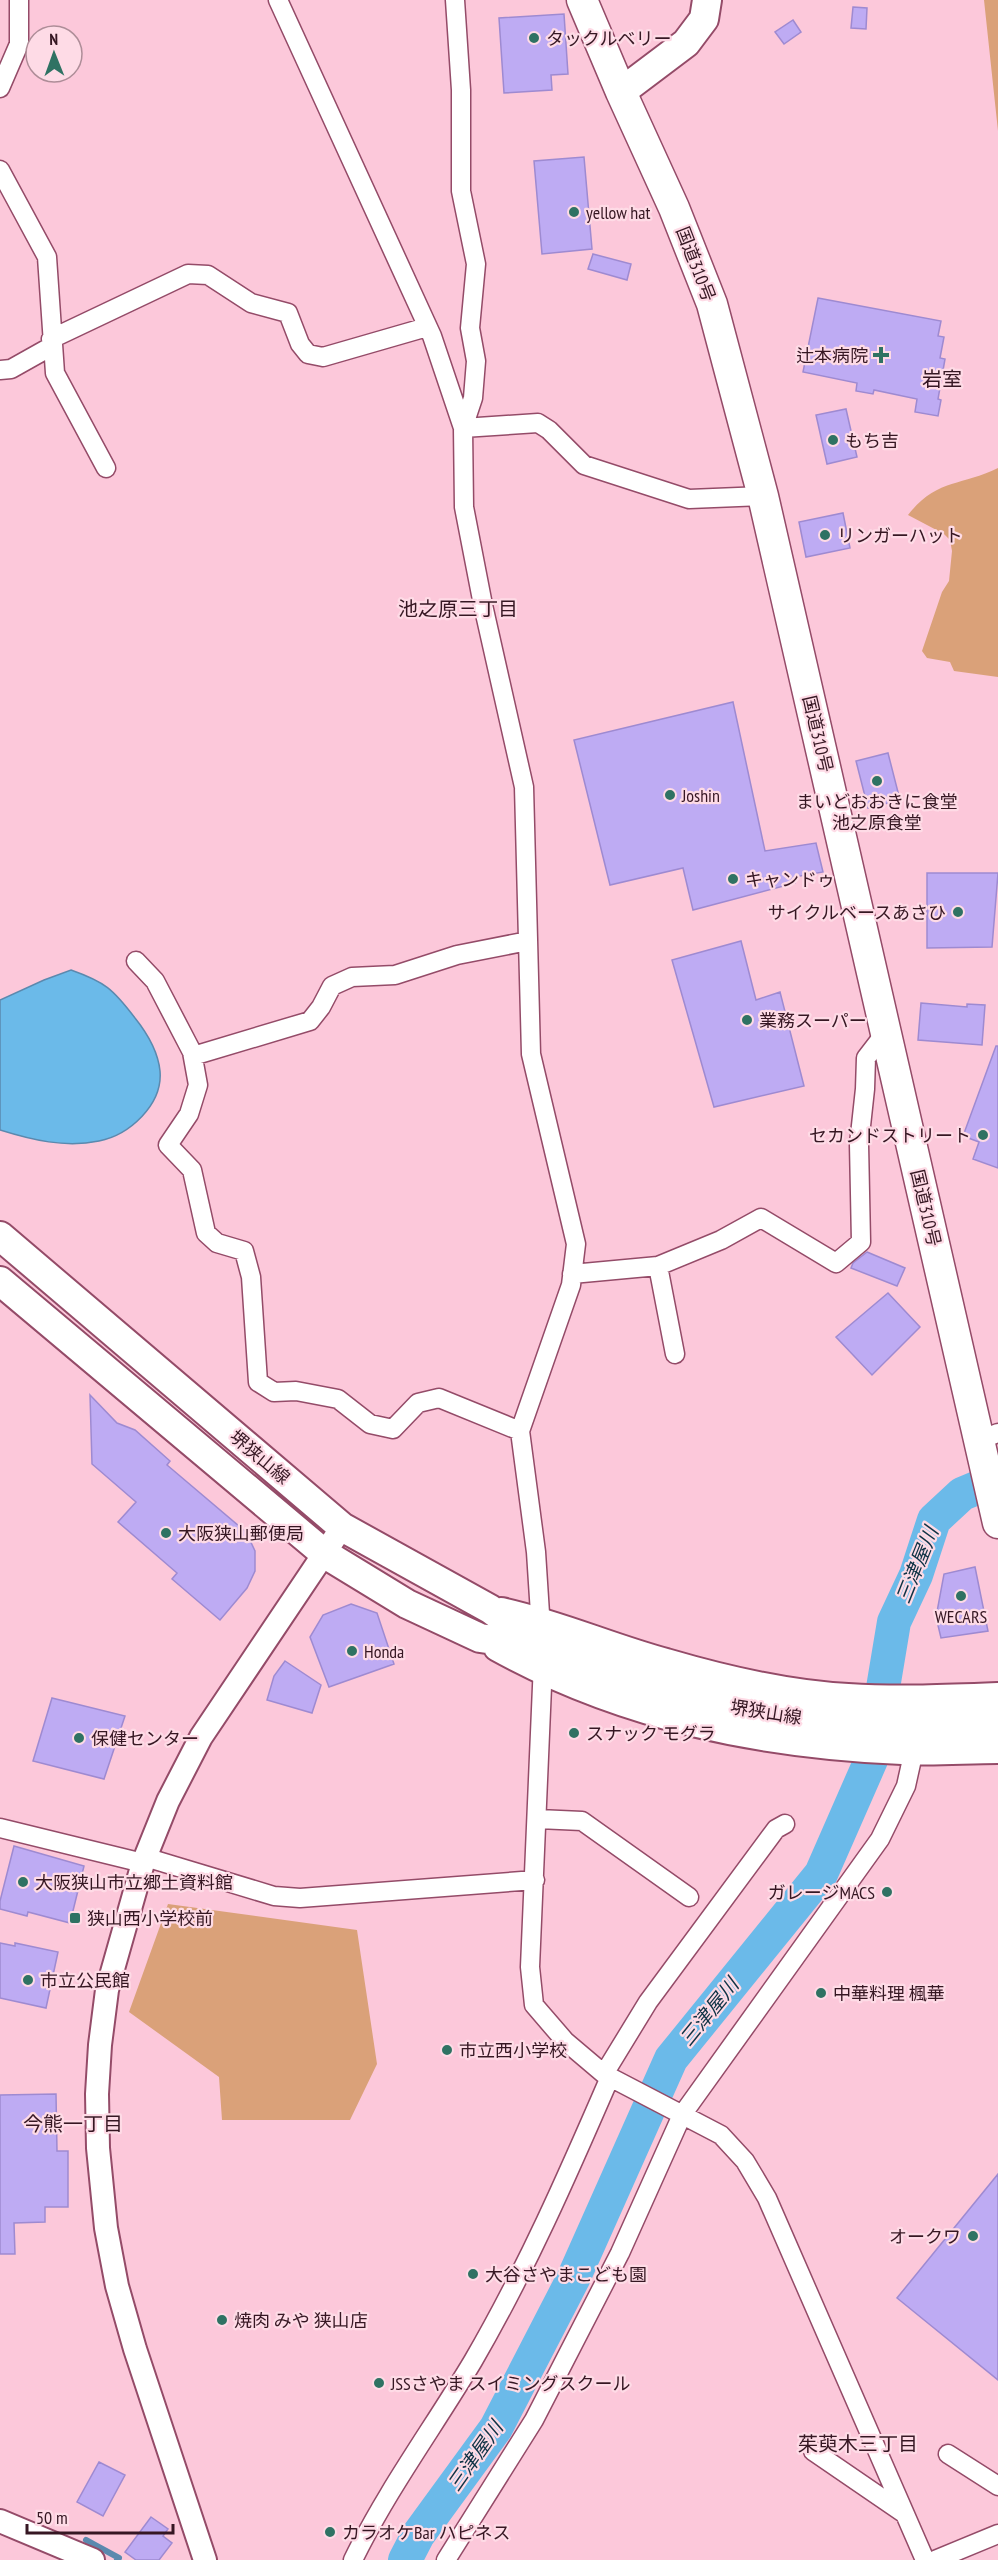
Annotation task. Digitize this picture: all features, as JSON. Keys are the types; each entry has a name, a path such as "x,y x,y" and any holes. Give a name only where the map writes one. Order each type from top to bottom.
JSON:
{"highway":[{"name":"国道310号","path":"582,0 674,208 712,304 764,496 886,1032 989,1436 996,1510"}],"main road":[{"path":"621,92 686,43 704,18 707,0"},
{"name":"堺狭山線","path":"0,1236 342,1527 490,1609 542,1647"},
{"name":"堺狭山線","path":"0,1281 325,1554 407,1604 480,1638 542,1647 662,1688 732,1708 823,1721 891,1725 998,1723"},
{"path":"542,1647 573,1634 676,1666 759,1687 846,1698 998,1697"},
{"path":"542,1647 632,1707 733,1732 837,1746 909,1750 998,1749"}],"street":[{"path":"0,88 19,44 20,0"},
{"path":"278,0 427,327 463,428 464,507 526,803 531,1054 576,1245 571,1285 520,1431 536,1552 542,1647 536,1880 530,1967 534,2005 565,2041 607,2075 721,2135 745,2161 767,2198 925,2560"},
{"path":"455,0 461,90 461,190 476,264 470,328 476,361 473,398 463,428"},
{"path":"0,170 47,257 51,343 55,373 106,468"},
{"path":"0,370 11,369 51,343 188,274 208,275 251,303 288,313 300,344 308,354 323,357 427,327"},
{"path":"463,428 538,423 549,430 584,465 689,499 764,496"},
{"path":"193,1056 309,1021 321,1007 332,986 352,977 395,975 457,955 528,941"},
{"path":"136,961 155,981 193,1056 198,1084 189,1114 168,1145 192,1170 206,1233 217,1243 244,1251 251,1277 258,1382 274,1392 296,1391 338,1399 370,1424 393,1429 418,1403 439,1398 520,1431"},
{"path":"572,1274 658,1266 721,1240 761,1218 836,1263 861,1242 859,1144 866,1058 886,1032"},
{"path":"658,1266 675,1354"},
{"path":"205,2560 135,2349 117,2286 101,2192 97,2094 104,2012 107,1990 144,1860 168,1801 201,1737 342,1527"},
{"path":"446,2560 534,2420 620,2253 679,2113 880,1839 906,1786 909,1750"},
{"path":"538,1819 582,1821 689,1897"},
{"path":"353,2560 373,2518 472,2362 510,2296 555,2204 607,2075 648,2002 776,1829 785,1824"},
{"path":"0,1828 144,1860 274,1896 300,1898 536,1880"},
{"path":"813,2451 905,2514"},
{"path":"948,2454 998,2486"},
{"path":"0,2521 93,2560"},
{"path":"935,2560 998,2534"}],"shaded area":[{"path":"984,0 998,0 998,131"},
{"path":"998,468 998,677 954,671 950,662 927,658 922,651 942,592 949,581 952,551 950,540 944,534 908,515 918,503 939,489"},
{"path":"168,1904 357,1930 377,2064 350,2120 222,2120 219,2077 129,2012"}],"water":[{"path":"71,970 92,978 107,988 120,1000 144,1030 159,1064 159,1084 156,1095 150,1107 132,1125 110,1138 99,1141 74,1144 49,1142 0,1130 0,1000"}],"building":[{"path":"853,7 867,8 866,29 851,28"},
{"path":"564,14 568,74 551,75 552,90 504,93 499,18"},
{"path":"793,20 801,32 784,44 775,32"},
{"path":"584,157 592,249 542,254 534,161"},
{"path":"593,254 631,264 627,280 588,269"},
{"path":"818,298 941,321 938,336 944,337 940,358 945,359 938,399 941,400 938,416 915,412 917,399 874,390 873,394 856,391 857,383 803,372"},
{"path":"846,409 857,457 827,464 816,415"},
{"path":"843,513 850,548 806,557 799,522"},
{"name":"Joshin","path":"733,702 765,851 816,843 823,872 794,877 795,883 693,910 683,868 610,885 574,740"},
{"path":"888,753 900,800 868,808 856,761"},
{"path":"927,873 998,873 992,947 927,948"},
{"path":"741,941 756,1000 780,992 804,1086 714,1107 672,960"},
{"path":"921,1003 967,1007 967,1004 985,1005 982,1045 918,1040"},
{"path":"996,1046 998,1046 998,1168 973,1159 979,1142 963,1136"},
{"path":"867,1252 905,1268 897,1286 851,1268 853,1263"},
{"path":"888,1293 920,1327 872,1375 836,1337"},
{"path":"90,1395 117,1423 135,1430 170,1461 167,1465 246,1532 255,1551 255,1571 247,1588 220,1620 172,1579 177,1573 118,1522 136,1502 92,1464"},
{"name":"WECARS","path":"975,1567 988,1631 941,1638 936,1617 944,1574"},
{"name":"Honda","path":"351,1604 377,1613 394,1664 329,1687 310,1637 323,1615"},
{"path":"285,1661 321,1685 312,1713 267,1700 274,1676"},
{"name":"保健センター","path":"52,1698 125,1716 104,1779 33,1761"},
{"path":"14,1846 84,1866 70,1923 28,1912 27,1916 0,1909"},
{"name":"市立公民館","path":"0,1943 15,1946 15,1943 58,1952 46,2008 0,1998"},
{"path":"56,2094 57,2151 68,2151 68,2207 45,2207 45,2222 14,2223 15,2254 0,2254 0,2095"},
{"name":"オークワ","path":"998,2174 998,2380 897,2298"},
{"path":"99,2462 125,2475 103,2516 77,2502"},
{"path":"151,2517 168,2529 163,2536 172,2543 159,2560 136,2560 125,2552"}],"waterway":[{"name":"三津屋川","path":"405,2560 418,2535 496,2428 573,2279 671,2059 821,1874 871,1760 894,1622 916,1575 934,1520 962,1494 998,1479"},
{"path":"86,2540 119,2558 117,2560"}],"place":[{"name":"タックルベリー","path":"534,38"},
{"name":"yellow hat","path":"574,212"},
{"name":"辻本病院","path":"881,355"},
{"name":"もち吉","path":"833,440"},
{"name":"リンガーハット","path":"825,535"},
{"name":"まいどおおきに食堂 池之原食堂","path":"877,781"},
{"name":"Joshin","path":"670,795"},
{"name":"キャンドゥ","path":"733,879"},
{"name":"サイクルベースあさひ","path":"958,912"},
{"name":"業務スーパー","path":"747,1020"},
{"name":"セカンドストリート","path":"983,1135"},
{"name":"大阪狭山郵便局","path":"166,1533"},
{"name":"WECARS","path":"961,1596"},
{"name":"Honda","path":"352,1651"},
{"name":"スナック モグラ","path":"574,1733"},
{"name":"保健センター","path":"79,1738"},
{"name":"大阪狭山市立郷土資料館","path":"23,1882"},
{"name":"ガレージMACS","path":"887,1892"},
{"name":"狭山西小学校前","path":"75,1918"},
{"name":"市立公民館","path":"28,1980"},
{"name":"中華料理 楓華","path":"821,1993"},
{"name":"市立西小学校","path":"447,2050"},
{"name":"オークワ","path":"973,2236"},
{"name":"大谷さやまこども園","path":"473,2274"},
{"name":"焼肉 みや 狭山店","path":"222,2320"},
{"name":"JSSさやま スイミングスクール","path":"379,2383"},
{"name":"カラオケBar ハピネス","path":"330,2532"}],"district":[{"name":"岩室","path":"942,379"},
{"name":"池之原三丁目","path":"458,609"},
{"name":"今熊一丁目","path":"73,2124"},
{"name":"茱萸木三丁目","path":"858,2444"}]}
